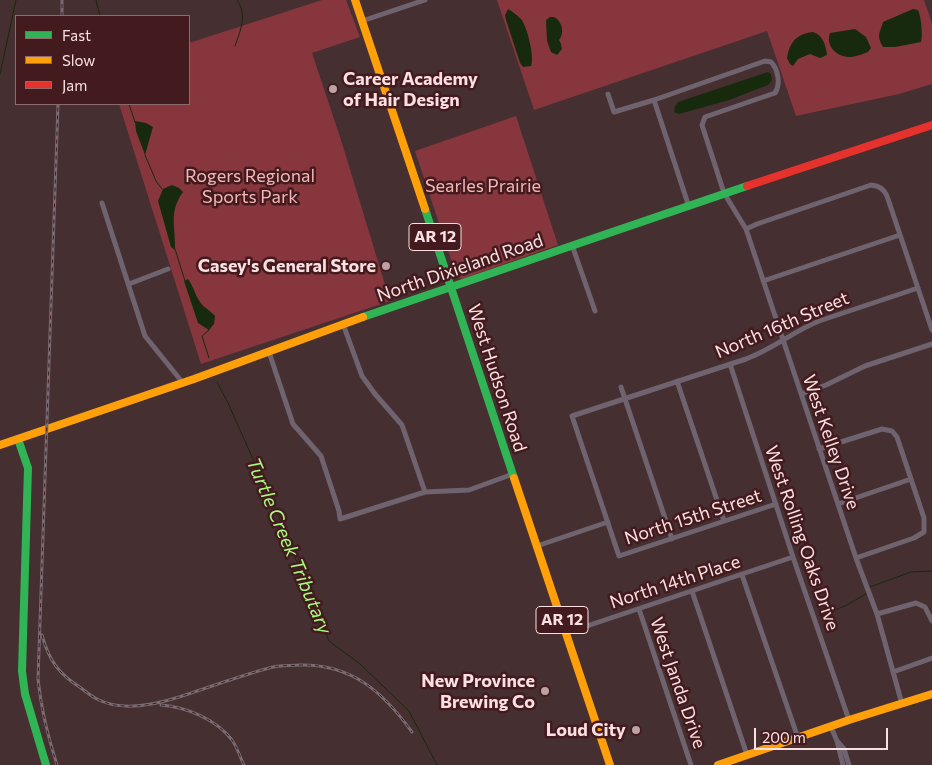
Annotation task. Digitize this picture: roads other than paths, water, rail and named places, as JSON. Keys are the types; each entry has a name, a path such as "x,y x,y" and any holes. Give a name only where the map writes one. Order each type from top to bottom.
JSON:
{"main road":[{"name":"West Hudson Road","path":"355,0 610,765"},
{"name":"North Dixieland Road","path":"0,445 183,383 343,324 724,193 932,125"},
{"path":"18,439 28,468 22,671 25,694 46,765"},
{"path":"718,765 932,694"}],"street":[{"path":"362,21 425,0"},
{"name":"West Kelley Drive","path":"654,100 765,62 771,62 774,65 778,79 778,90 775,93 705,117 702,120 704,134 724,193 746,229 856,558 877,614 902,704"},
{"path":"608,94 614,112 654,100 689,206"},
{"path":"746,229 871,185 880,186 887,196 932,330"},
{"path":"102,203 145,336 183,383"},
{"path":"763,281 900,235"},
{"path":"572,246 595,311"},
{"path":"129,284 168,269"},
{"name":"North 16th Street","path":"608,522 572,416 765,352 819,321 918,288"},
{"path":"343,324 362,376 402,425 425,492"},
{"path":"801,394 826,385 865,366 932,344"},
{"path":"269,352 293,424 321,456 339,511 340,520 425,492 468,490 514,474"},
{"name":"West Rolling Oaks Drive","path":"730,364 849,720"},
{"path":"677,382 724,521"},
{"path":"621,387 672,539"},
{"path":"819,449 882,429 887,429 897,437 925,522 924,532 914,538 856,558"},
{"path":"838,504 911,479"},
{"name":"North 15th Street","path":"608,522 619,556 776,504"},
{"path":"537,546 608,522"},
{"name":"North 14th Place","path":"566,632 793,557"},
{"path":"742,575 798,738"},
{"path":"692,591 747,755"},
{"path":"877,614 911,603 921,604 927,610 932,621"},
{"name":"West Janda Drive","path":"638,609 691,765"},
{"path":"893,672 932,658"},
{"path":"831,727 837,741 843,765"},
{"path":"837,741 844,749 849,765"}],"waterway":[{"path":"0,74 16,0"},
{"name":"Turtle Creek Tributary","path":"96,0 100,15"},
{"path":"235,46 243,17 237,0"},
{"name":"Turtle Creek Tributary","path":"129,105 135,122"},
{"name":"Turtle Creek Tributary","path":"145,155 156,181 162,189"},
{"name":"Turtle Creek Tributary","path":"175,249 185,281"},
{"name":"Turtle Creek Tributary","path":"209,329 202,336 209,358"},
{"name":"Turtle Creek Tributary","path":"217,382 277,513 329,641 360,664 409,711 437,765"},
{"path":"870,587 911,572 932,571"},
{"path":"819,616 845,606 866,594"}],"railway":[{"path":"62,0 62,15"},
{"path":"57,765 45,723 38,679 58,105"},
{"path":"42,635 52,660 61,672 73,683 106,703 127,706 148,705 273,667 319,666 335,669 365,683 390,705 412,732"},
{"path":"161,705 190,711 218,726 232,740 244,765"}],"place":[{"name":"Career Academy of Hair Design","path":"333,89"},
{"name":"Casey's General Store","path":"386,266"},
{"name":"New Province Brewing Co","path":"545,691"},
{"name":"Loud City","path":"636,730"}],"park label":[{"name":"Rogers Regional Sports Park","path":"250,186"},
{"name":"Searles Prairie","path":"483,186"}]}
